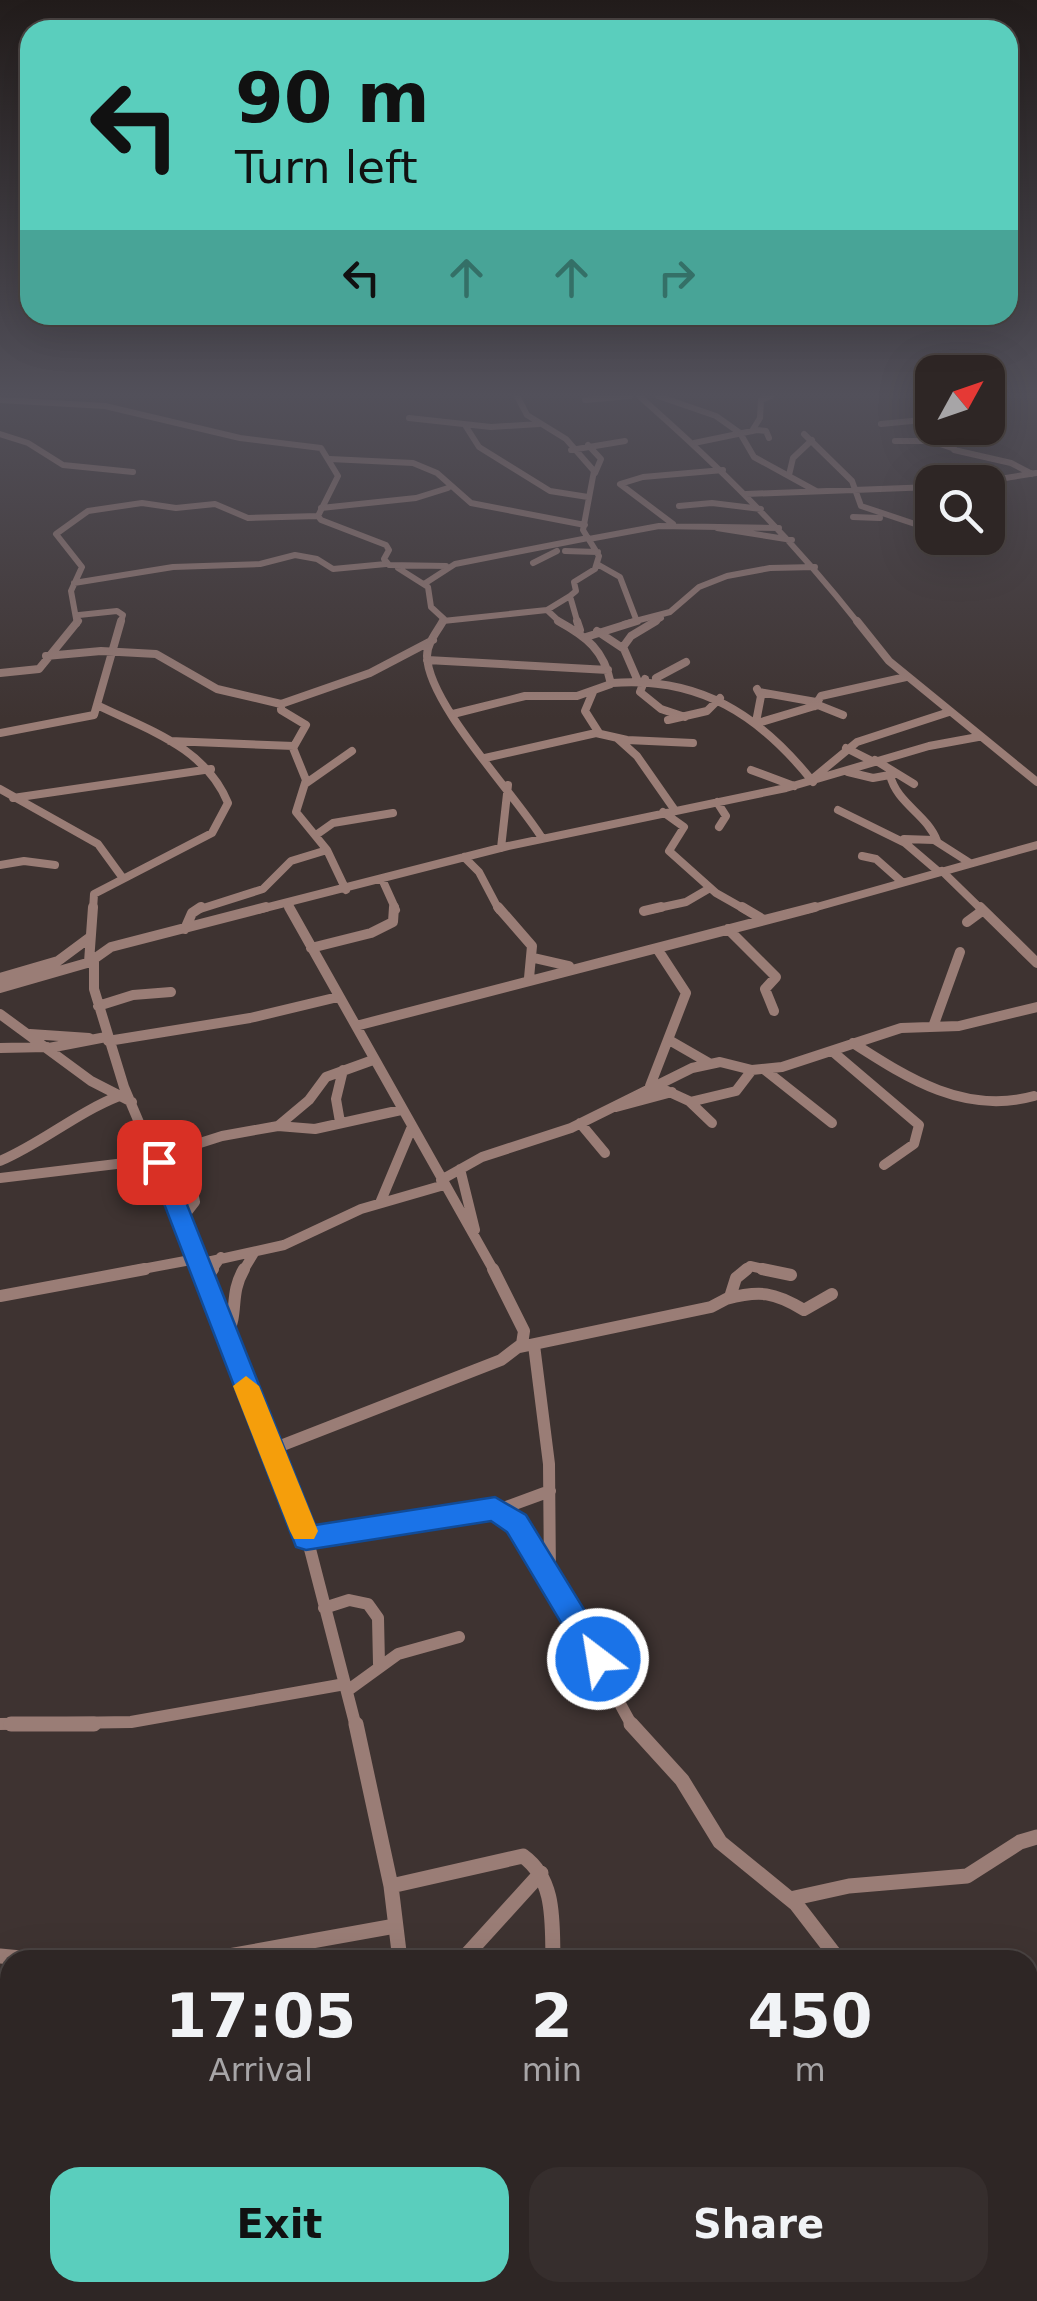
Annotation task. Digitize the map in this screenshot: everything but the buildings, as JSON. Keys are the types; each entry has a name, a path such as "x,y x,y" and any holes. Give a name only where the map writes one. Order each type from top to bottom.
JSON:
{"street":[{"path":"0,673 39,669 45,656 78,623 71,590 82,567 56,533 90,510 143,503"},
{"path":"148,503 176,508 210,504 248,518 379,503"},
{"path":"320,512 325,503"},
{"path":"472,503 510,514 622,530"},
{"path":"443,621 547,610 570,596 576,591 574,582 597,564 598,552 588,539 585,525 587,503"},
{"path":"646,503 674,525"},
{"path":"679,506 704,503"},
{"path":"711,503 760,509"},
{"path":"755,503 815,567 888,661 1037,782"},
{"path":"862,503 865,509 915,524"},
{"path":"320,512 330,526 388,546 390,565"},
{"path":"853,517 896,519"},
{"path":"533,563 556,550 622,530 674,525 780,528"},
{"path":"712,526 737,534 792,540"},
{"path":"74,583 173,567 260,564 289,556 317,559 338,570 390,565 446,566 556,550 598,552"},
{"path":"597,564 620,577 636,620"},
{"path":"390,565 424,584 431,607 443,621"},
{"path":"424,584 446,566"},
{"path":"621,644 694,590 739,572 766,566 815,567"},
{"path":"570,596 583,634"},
{"path":"547,610 560,623 583,634 612,665 612,682"},
{"path":"0,733 89,718 98,705 111,651 122,626 122,613 79,615"},
{"path":"583,634 665,614"},
{"path":"443,621 427,660 437,694 508,785 542,838"},
{"path":"609,625 634,664 644,699 686,717"},
{"path":"596,631 621,644"},
{"path":"45,656 111,651 156,654 217,689 282,704 370,673 433,640"},
{"path":"427,660 531,668 634,664"},
{"path":"656,679 686,662"},
{"path":"436,682 448,663"},
{"path":"531,668 535,687"},
{"path":"757,722 816,704 821,696 906,677"},
{"path":"453,714 535,687 592,692 612,682 681,682 720,698 757,722 812,781"},
{"path":"757,722 758,690 843,715"},
{"path":"592,692 585,712 599,733"},
{"path":"668,720 706,711 720,698"},
{"path":"282,704 282,710 306,725 294,746 304,785"},
{"path":"98,705 167,740 212,769 223,784 228,803 219,825 176,854 122,878 91,898 91,961 107,1039 306,1538 346,1687 391,1886 398,1950"},
{"path":"812,781 846,748 949,712"},
{"path":"484,758 599,733 693,743"},
{"path":"616,737 637,756 668,810 684,827 669,851 710,888 762,919"},
{"path":"0,988 91,961 112,947 185,928 542,838 794,786 934,742 978,737"},
{"path":"167,740 294,746"},
{"path":"637,756 661,740"},
{"path":"846,748 914,784"},
{"path":"346,890 327,850 295,808 304,785 352,751"},
{"path":"13,798 212,769"},
{"path":"751,770 794,786"},
{"path":"847,772 873,778 893,775"},
{"path":"893,775 898,796 931,827 936,841"},
{"path":"501,848 508,785"},
{"path":"0,788 98,844 109,854 122,878"},
{"path":"717,802 726,816 719,827"},
{"path":"838,810 871,828 904,838 922,836 936,841 970,863"},
{"path":"316,835 333,823 393,813"},
{"path":"904,838 1037,963"},
{"path":"356,1026 528,978 658,950 1037,846"},
{"path":"185,928 192,913 202,907 262,889 291,862 327,850"},
{"path":"862,856 876,860 902,882"},
{"path":"464,857 479,872 504,919 528,939 534,958 528,978"},
{"path":"0,865 24,861 55,864"},
{"path":"311,948 370,933 393,922 396,911 382,878"},
{"path":"644,912 686,902 710,888"},
{"path":"288,905 474,1234 524,1332 518,1348"},
{"path":"967,922 982,910"},
{"path":"728,929 776,977 765,989 774,1011"},
{"path":"0,978 58,961 89,938"},
{"path":"1022,950 1037,947"},
{"path":"651,1085 686,994 658,950"},
{"path":"934,1024 942,1014 950,964 960,952"},
{"path":"534,958 574,967"},
{"path":"98,1006 133,996 171,992"},
{"path":"26,1034 107,1039 250,1018 338,997"},
{"path":"668,1040 710,1063 765,1070 853,1043 934,1024 959,1026 1037,1006"},
{"path":"0,1014 91,1081 132,1102"},
{"path":"0,1048 48,1048 89,1038"},
{"path":"853,1043 915,1081 946,1093 1003,1106 1034,1096"},
{"path":"832,1050 919,1125 914,1144 884,1165"},
{"path":"278,1126 309,1100 326,1078 373,1060"},
{"path":"0,1296 284,1245 443,1182 460,1168 580,1123 651,1085 710,1063"},
{"path":"340,1122 336,1098 343,1070"},
{"path":"690,1102 734,1092 747,1084 752,1070"},
{"path":"765,1070 832,1124"},
{"path":"651,1085 690,1102 712,1124"},
{"path":"609,1108 673,1092"},
{"path":"0,1161 24,1151 88,1108 119,1096"},
{"path":"0,1178 158,1160 184,1148 278,1126 315,1129 401,1110"},
{"path":"580,1123 605,1152"},
{"path":"380,1204 412,1128"},
{"path":"181,1220 192,1211 195,1202 184,1148"},
{"path":"460,1168 476,1220 474,1234"},
{"path":"228,1336 235,1319 232,1290 254,1253"},
{"path":"205,1280 221,1256"},
{"path":"725,1300 734,1292 742,1269 750,1266 791,1274"},
{"path":"270,1450 448,1384 518,1348 686,1315 760,1290 776,1293 804,1310 832,1294"},
{"path":"534,1345 550,1491 550,1581"},
{"path":"306,1538 498,1510 550,1491"},
{"path":"498,1510 516,1524 596,1650 611,1690 640,1739 682,1780 720,1842 790,1899 831,1950"},
{"path":"324,1608 349,1600 368,1604 378,1618 379,1664"},
{"path":"0,1724 49,1728 126,1724 346,1687 410,1645 459,1637"},
{"path":"790,1899 849,1886 968,1876 1020,1842 1037,1837"},
{"path":"391,1886 513,1856 529,1859 541,1873 550,1908 552,1950"},
{"path":"471,1950 541,1873"},
{"path":"262,1950 394,1926"}],"slow traffic":[{"path":"246,1386 304,1531"}],"route":[{"path":"159,1162 306,1538 495,1509 516,1524 598,1659"}]}
